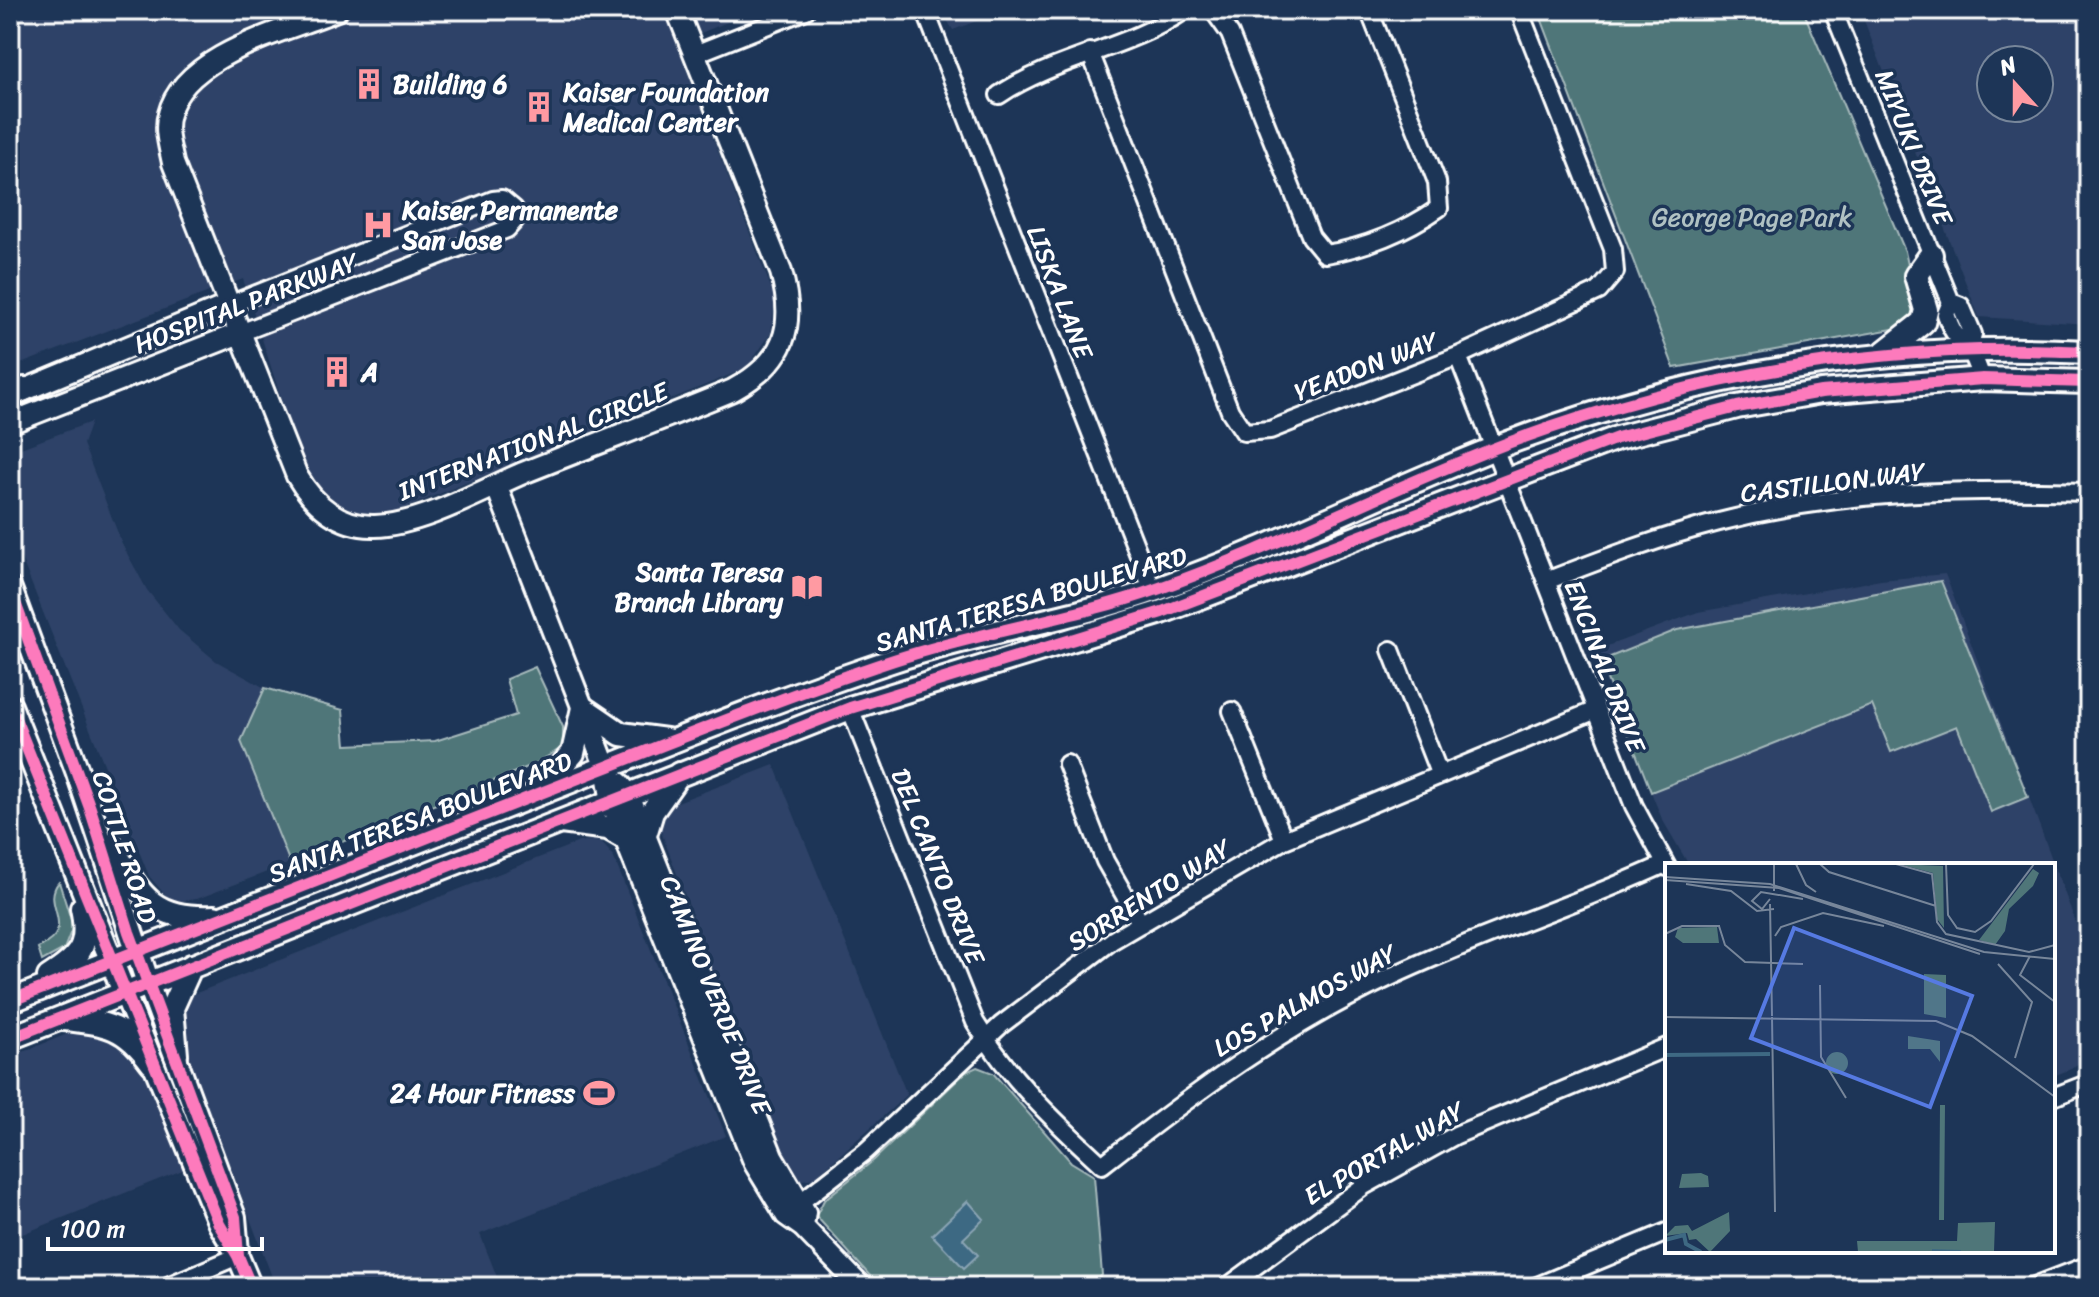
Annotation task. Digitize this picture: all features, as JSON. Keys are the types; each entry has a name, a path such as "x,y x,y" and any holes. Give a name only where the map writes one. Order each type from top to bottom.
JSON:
{"main road":[{"path":"1883,353 1923,322 1926,310 1916,276 1931,255"},
{"name":"SANTA TERESA BOULEVARD","path":"14,1000 675,740 906,656 1153,591 1243,557 1371,499 1493,449 1604,409 1680,388 1805,363 1883,353 1969,349 2089,352"},
{"name":"SANTA TERESA BOULEVARD","path":"10,1038 850,708 1162,612 1617,438 1737,407 1876,386 1983,379 2089,382"},
{"name":"COTTLE ROAD","path":"10,589 92,813 148,983"},
{"name":"COTTLE ROAD","path":"10,706 124,992"},
{"path":"537,795 573,753 583,708 621,734 675,740"},
{"path":"560,822 608,828 635,837 680,773"},
{"path":"92,813 130,879 152,906 179,917 227,917"},
{"path":"14,1000 76,958 83,945 87,931 74,867"},
{"path":"176,1055 172,1008 191,966"},
{"path":"59,1019 117,1028 137,1041 152,1063"}],"street":[{"name":"INTERNATIONAL CIRCLE","path":"337,10 203,66 177,95 169,113 167,128 173,163 297,476 323,509 347,522 376,526 400,522 733,390 763,371 784,341 789,315 781,272 677,10"},
{"path":"695,54 806,10"},
{"name":"LISKA LANE","path":"925,10 1153,591"},
{"path":"999,95 1026,77 1154,27 1185,10"},
{"path":"1213,10 1230,34 1311,237 1325,254 1348,250 1404,228 1439,208 1437,182 1369,10"},
{"name":"YEADON WAY","path":"1090,52 1230,411 1244,432 1270,430 1458,356 1599,291 1615,272 1613,249 1519,10"},
{"name":"MIYUKI DRIVE","path":"1833,10 1951,302 1946,314 1950,326 1957,341 1969,349 1983,379"},
{"name":"HOSPITAL PARKWAY","path":"10,423 507,229 515,220 514,209 502,199 493,200 15,392"},
{"name":"ENCINAL DRIVE","path":"1458,356 1634,806 1665,864"},
{"name":"CAMINO VERDE DRIVE","path":"496,485 606,768 796,1215 861,1287"},
{"name":"CASTILLON WAY","path":"1546,581 1637,546 1706,526 1797,506 1870,496 1959,491 2089,492"},
{"path":"1391,650 1439,773"},
{"name":"DEL CANTO DRIVE","path":"850,708 975,1022 986,1039"},
{"name":"SORRENTO WAY","path":"796,1215 986,1039 1113,940 1284,840 1596,710"},
{"path":"1232,711 1284,840"},
{"path":"1067,764 1105,861 1141,924"},
{"name":"LOS PALMOS WAY","path":"986,1039 1047,1115 1102,1165 1206,1084 1270,1041 1342,1002 1435,957 1665,866"},
{"name":"COTTLE ROAD","path":"148,983 235,1217 238,1256"},
{"name":"COTTLE ROAD","path":"124,992 219,1224 238,1256 251,1287"},
{"name":"EL PORTAL WAY","path":"1227,1287 1364,1186 1456,1135 1665,1048"},
{"path":"2055,1096 2089,1083"},
{"path":"1535,1287 1665,1233"},
{"path":"165,1287 238,1256"},
{"path":"2032,1287 2089,1265"}],"shaded area":[{"name":"Kaiser Permanente San Jose","path":"10,10 757,10 676,43 775,298 771,333 747,368 378,519 340,512 306,477 243,279 10,368"},
{"path":"941,10 1005,10 953,30"},
{"path":"1860,10 2089,10 2089,324 1979,317"},
{"path":"91,422 83,444 123,546 147,590 179,630 216,661 265,688 241,741 290,863 197,899 181,901 167,897 149,876 10,530 10,452"},
{"path":"1945,574 2053,863 1688,863 1662,819 1594,651 1698,612 1881,580"},
{"path":"774,765 907,1095 814,1178 802,1180 788,1171 659,826 666,809 675,803"},
{"path":"593,840 603,844 613,856 726,1136 480,1234 501,1287 276,1287 225,1153 10,1239 10,1057 85,1027 199,992 579,842"},
{"path":"2055,867 2089,958 2089,1055 2071,1069 2055,1075"},
{"path":"968,1201 984,1219 963,1239 978,1255 964,1268 932,1235"}],"green space":[{"name":"George Page Park","path":"1538,10 1803,10 1905,251 1921,324 1674,368"},
{"path":"1941,581 2028,797 1991,812 1957,726 1891,752 1872,705 1651,792 1600,661 1677,630"},
{"path":"535,667 563,727 563,747 535,764 290,863 241,741 265,688 343,710 346,745 435,741 516,715 506,679"},
{"path":"59,882 73,926 64,949 42,961 38,948 57,932 53,899"},
{"path":"977,1067 993,1073 1071,1162 1094,1176 1102,1275 1090,1287 880,1287 816,1216 824,1200 874,1160 966,1072"}],"cycle path":[{"path":"10,1001 790,696 927,650 1160,588 1250,553 1426,476 1586,416 1727,379 1798,366 1942,352 2089,352"},
{"path":"10,1038 850,708 1162,612 1617,438 1737,407 1821,392 1983,379 2089,382"},
{"path":"10,589 90,808 129,932 235,1217 238,1256"},
{"path":"10,706 219,1224 238,1256 251,1287"}],"place":[{"name":"Building 6","path":"369,84"},
{"name":"Kaiser Foundation Medical Center","path":"539,107"},
{"name":"Kaiser Permanente San Jose","path":"378,225"},
{"name":"A","path":"337,372"},
{"name":"Santa Teresa Branch Library","path":"807,587"},
{"name":"24 Hour Fitness","path":"599,1093"}]}
